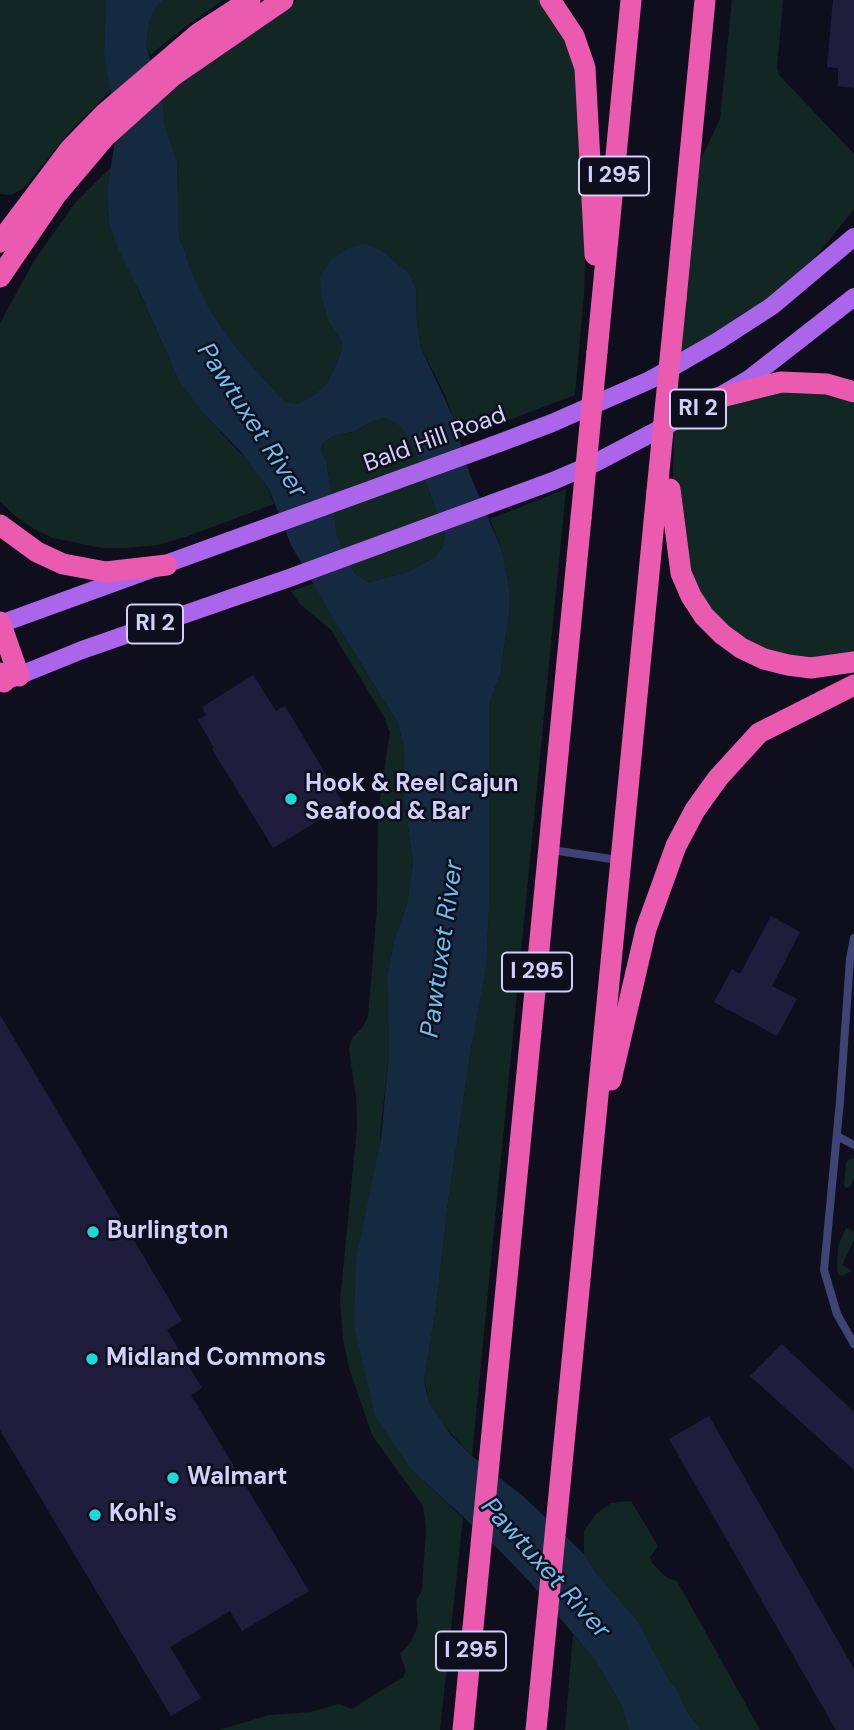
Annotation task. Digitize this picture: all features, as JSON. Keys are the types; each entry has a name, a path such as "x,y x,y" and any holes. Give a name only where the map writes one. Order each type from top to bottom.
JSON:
{"highway":[{"path":"0,242 24,206 70,149 104,114 202,43 250,0"},
{"path":"0,277 44,211 105,138 174,75 202,43 283,0"},
{"path":"551,0 574,36 585,68 599,330"},
{"name":"I 295","path":"463,1730 631,0"},
{"path":"705,0 676,299 678,356 664,490 681,573 704,617 722,634 752,654 788,665 811,668 854,662"},
{"path":"717,398 780,382 827,384 854,392"},
{"name":"I 295","path":"536,1730 621,861 664,490"},
{"path":"0,525 37,552 63,564 106,572 167,565"},
{"path":"0,624 6,679"},
{"path":"585,1234 603,1120 630,993 646,929 676,846 695,810 718,778 759,733 854,685"},
{"path":"542,1669 544,1730"}],"main road":[{"name":"Bald Hill Road","path":"0,624 502,442 650,380 772,306 854,237"},
{"name":"RI 2","path":"6,679 292,577 595,463 717,398 786,352 854,297"}],"lane":[{"path":"549,850 621,861"},
{"path":"854,938 824,1270 837,1314 854,1344"},
{"path":"837,1136 854,1145"}],"green space":[{"path":"0,0 106,0 104,54 112,89 72,129 24,188 11,195 0,194"},
{"path":"163,0 223,0 150,55 146,45 150,19"},
{"path":"297,0 542,0 555,14 577,71 586,235 575,395 461,438 445,395 421,348 416,289 409,273 381,250 329,322 341,340 342,350 328,382 314,395 298,404 285,402 242,355 211,312 195,280 179,236 177,162 165,126 162,98 190,73 255,25"},
{"path":"732,0 783,0 777,68 779,75 854,154 854,209 822,249 782,290 681,361 692,178 720,119"},
{"path":"111,167 107,191 109,224 179,381 202,412 256,470 269,490 274,504 158,545 127,548 102,548 53,538 34,529 0,501 0,323 34,261 75,203"},
{"path":"760,386 854,393 854,660 846,663 745,650 683,573 672,493 675,421"},
{"path":"384,418 397,422 410,439 445,534 443,546 435,557 408,572 369,582 355,574 337,537 327,465 321,451 323,442 336,435 353,432"},
{"path":"566,489 472,1456 439,1420 430,1405 424,1378 471,1049 486,967 489,908 489,704 500,675 509,614 509,587 502,551 490,519"},
{"path":"315,583 339,628 398,723 404,749 403,790 413,863 407,904 394,941 387,978 389,1055 380,1135 412,1470 463,1518 440,1730 219,1730 269,1715 311,1712 338,1704 352,1709 403,1677 406,1671 400,1654 410,1643 418,1626 416,1601 422,1590 426,1529 423,1506 372,1435 349,1368 340,1301 357,1127 356,1096 349,1049 352,1038 368,1017 377,907 378,812 390,732 384,717 331,630 300,604 291,591"},
{"path":"854,1158 854,1178 850,1187 846,1188 846,1163"},
{"path":"846,1228 854,1232 854,1240 842,1265 852,1271 842,1276 837,1269 838,1246"},
{"path":"631,1501 658,1546 650,1557 652,1563 667,1578 677,1581 760,1730 701,1730 687,1712 676,1687 670,1682 637,1620 597,1574 584,1554 584,1531 596,1514 611,1503"},
{"path":"573,1634 595,1660 621,1704 629,1730 565,1730"}],"water":[{"name":"Pawtuxet River","path":"106,0 163,0 150,19 146,45 162,98 165,126 177,162 179,236 195,280 211,312 242,355 285,402 298,404 314,395 328,382 342,350 341,340 329,322 322,298 320,277 331,260 348,248 363,244 381,250 409,273 416,289 421,348 453,417 470,475 502,551 509,587 509,614 500,675 489,704 489,908 486,968 448,1202 435,1315 424,1378 426,1390 430,1405 451,1435 472,1456 524,1497 584,1554 597,1574 637,1620 670,1682 676,1687 687,1712 701,1730 629,1730 621,1704 595,1660 529,1581 412,1470 375,1416 354,1325 356,1260 381,1139 389,1055 387,978 394,941 407,904 413,863 403,790 404,749 398,723 291,545 269,489 240,451 202,412 179,381 118,248 109,224 107,191 115,141 115,115 104,54","holes":["384,418 397,423 410,439 445,534 443,546 435,557 408,572 369,582 355,574 337,537 327,464 321,451 323,442 336,435 353,432"]}],"building":[{"path":"833,0 854,0 854,88 838,86 838,68 827,67"},
{"path":"253,675 276,711 285,706 344,805 273,848 212,749 214,748 198,720 206,715 202,707"},
{"path":"771,916 800,932 772,986 797,999 777,1036 714,1002 732,969 740,974"},
{"name":"Midland Commons","path":"0,1015 182,1321 167,1330 202,1388 191,1395 309,1591 242,1631 230,1611 170,1647 201,1698 171,1716 0,1430"},
{"path":"782,1344 854,1412 854,1470 750,1376"},
{"path":"709,1416 854,1669 854,1730 836,1730 669,1439"}],"place":[{"name":"Hook & Reel Cajun Seafood & Bar","path":"291,799"},
{"name":"Burlington","path":"93,1232"},
{"name":"Midland Commons","path":"92,1359"},
{"name":"Walmart","path":"173,1478"},
{"name":"Kohl's","path":"95,1515"}]}
